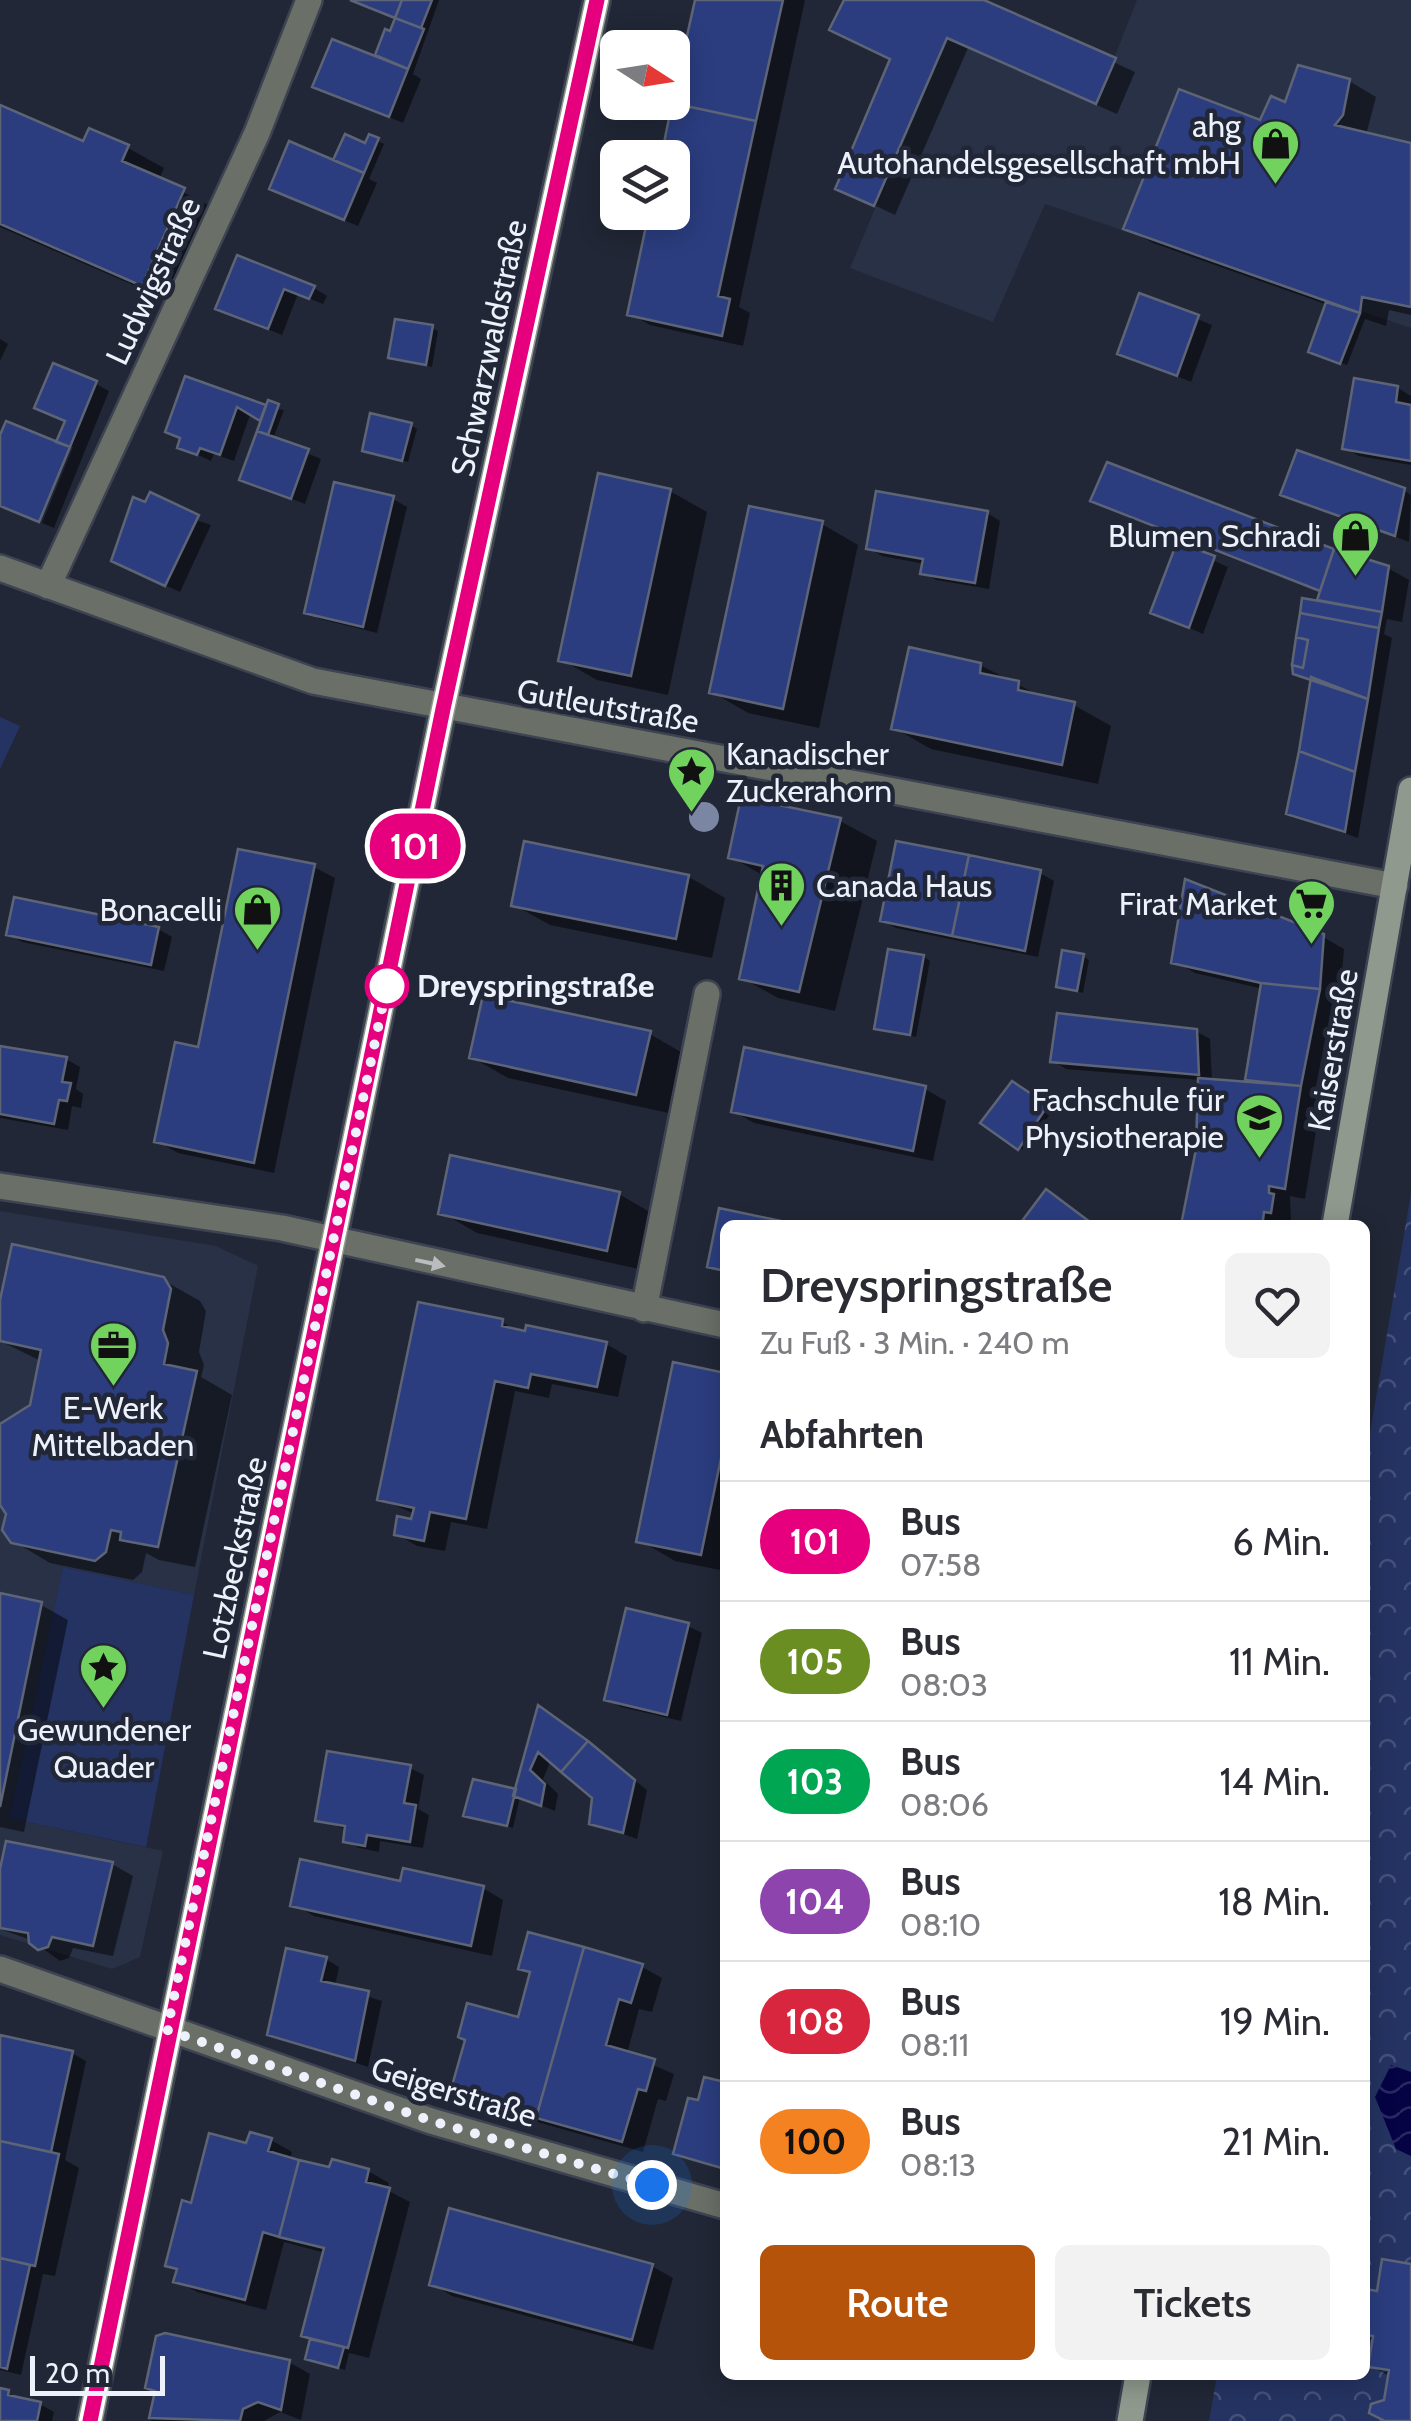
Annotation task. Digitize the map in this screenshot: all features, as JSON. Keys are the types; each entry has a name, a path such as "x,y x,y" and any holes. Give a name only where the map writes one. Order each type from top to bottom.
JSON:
{"street":[{"name":"Ludwigstraße","path":"48,586 256,133 309,0"},
{"name":"Schwarzwaldstraße","path":"443,709 597,0"},
{"name":"Gutleutstraße","path":"0,568 314,681 443,709 1395,886"},
{"name":"Lotzbeckstraße","path":"90,2421 167,2030 335,1242 443,709"},
{"name":"Kaiserstraße","path":"1336,1220 1411,790"},
{"path":"644,1309 707,994"},
{"path":"0,1186 282,1228 720,1323"},
{"name":"Geigerstraße","path":"0,1969 432,2121 720,2205"},
{"path":"1130,2421 1137,2380"}],"shaded area":[{"path":"1137,0 1411,0 1411,328 1045,204 993,322 850,268 947,38 1096,104"},
{"name":"E-Werk Mittelbaden","path":"0,1211 216,1246 258,1266 194,1595 63,1567 9,1818 163,1851 140,1957 112,1969 0,1935"}],"green space":[{"path":"0,717 20,726 0,769"},
{"path":"1411,1194 1411,2421 1209,2421 1216,2380 1370,2380 1370,1433"},
{"path":"63,1567 194,1595 146,1847 9,1818"}],"water":[{"path":"1391,2065 1411,2072 1411,2156 1396,2149 1375,2097"}],"building":[{"path":"350,0 402,0 395,18"},
{"path":"402,0 432,0 421,28 395,18"},
{"path":"695,0 783,0 756,121 690,107 688,30"},
{"path":"844,0 984,0 1116,58 1096,104 947,38 874,206 835,189 890,59 829,30"},
{"path":"395,18 424,29 408,69 375,55 385,29 390,31"},
{"path":"332,39 408,69 389,117 312,87"},
{"name":"ahg Autohandelsgesellschaft mbH","path":"1298,65 1350,79 1343,115 1335,125 1411,143 1411,307 1362,297 1360,313 1123,229 1179,89 1260,120 1271,96 1285,102"},
{"path":"0,105 83,141 89,128 129,145 122,161 185,188 142,286 0,224"},
{"path":"690,107 756,121 718,296 730,299 722,336 627,315 645,230 690,230 690,140 665,140 669,120 690,120"},
{"path":"345,134 365,143 369,134 379,138 364,173 333,160"},
{"path":"289,141 364,173 344,220 269,189"},
{"path":"237,255 315,286 309,299 284,289 268,329 215,309"},
{"path":"1139,293 1199,315 1177,376 1117,354"},
{"path":"1326,302 1360,313 1340,364 1308,352"},
{"path":"395,319 433,325 426,365 388,358"},
{"path":"53,363 97,381 70,447 56,442 65,421 34,408"},
{"path":"185,376 266,405 260,421 237,407 220,455 200,448 197,455 177,448 180,438 165,432"},
{"path":"1354,378 1398,386 1396,402 1411,405 1411,461 1342,449"},
{"path":"268,400 279,404 268,435 257,431"},
{"path":"370,413 412,423 402,461 362,451"},
{"path":"6,421 70,447 39,522 0,506 0,435"},
{"path":"257,431 309,449 291,499 239,480"},
{"path":"1297,450 1405,488 1395,536 1280,495"},
{"path":"1107,462 1334,549 1320,591 1090,501"},
{"path":"598,473 671,489 631,676 558,661"},
{"path":"334,482 394,496 363,627 304,613"},
{"path":"876,491 988,511 975,583 920,574 923,559 866,549"},
{"path":"150,492 199,515 165,586 111,561 133,497 145,502"},
{"path":"749,506 823,521 783,709 709,693"},
{"path":"1177,542 1215,556 1189,628 1150,613"},
{"name":"Blumen Schradi","path":"1334,549 1389,566 1382,612 1317,600"},
{"path":"1302,598 1382,612 1379,628 1300,613"},
{"path":"1300,613 1379,628 1368,699 1293,674 1292,665 1303,668 1308,640 1296,637"},
{"path":"1296,637 1308,640 1303,668 1292,665"},
{"path":"909,647 981,663 980,673 1019,681 1018,690 1075,702 1062,765 891,729"},
{"path":"1311,677 1368,699 1355,772 1299,751"},
{"path":"1299,751 1355,772 1345,832 1286,814"},
{"name":"Canada Haus","path":"741,797 841,818 799,992 739,979 763,866 728,858"},
{"path":"524,841 689,875 676,939 511,906"},
{"path":"896,841 969,855 952,936 880,921"},
{"name":"Bonacelli","path":"238,849 315,864 254,1163 154,1142 175,1042 198,1047"},
{"path":"969,855 1041,870 1025,951 952,936"},
{"path":"1185,879 1324,934 1320,989 1261,983 1171,963"},
{"path":"14,897 159,927 151,965 6,935"},
{"path":"888,949 924,955 910,1035 874,1029"},
{"path":"1062,950 1084,954 1077,991 1056,987"},
{"path":"1261,983 1320,989 1301,1086 1245,1080"},
{"path":"483,995 651,1031 636,1095 469,1058"},
{"path":"1057,1013 1197,1029 1199,1075 1050,1062"},
{"path":"0,1046 67,1057 62,1082 71,1083 67,1101 59,1100 54,1124 0,1114"},
{"path":"744,1047 926,1086 913,1151 731,1112"},
{"path":"1198,1078 1301,1086 1285,1189 1269,1186 1269,1193 1274,1194 1271,1213 1264,1212 1263,1220 1182,1220 1196,1149"},
{"path":"1012,1081 1048,1105 1018,1150 980,1123"},
{"path":"450,1155 620,1192 607,1251 438,1214"},
{"path":"1046,1189 1087,1220 1023,1220"},
{"path":"719,1208 776,1220 720,1220 720,1270 707,1267"},
{"name":"E-Werk Mittelbaden","path":"12,1244 164,1277 171,1289 163,1330 168,1343 164,1364 197,1371 158,1547 120,1540 121,1532 111,1530 106,1552 95,1561 11,1543 2,1530 6,1514 0,1505 0,1424 30,1405 41,1350 0,1341 0,1300"},
{"path":"418,1302 503,1319 502,1326 525,1331 526,1325 607,1342 597,1387 531,1374 528,1388 495,1381 466,1519 430,1512 424,1541 394,1535 397,1516 411,1519 414,1508 377,1500"},
{"path":"673,1362 720,1372 720,1463 701,1555 636,1542"},
{"path":"0,1593 42,1602 0,1807"},
{"path":"626,1608 689,1623 667,1715 604,1700"},
{"path":"538,1705 588,1741 561,1772 538,1752 530,1770 545,1784 541,1806 513,1796"},
{"path":"588,1741 635,1780 623,1833 589,1824 592,1798 561,1772"},
{"path":"327,1751 411,1765 404,1803 416,1805 410,1842 367,1835 365,1846 343,1842 345,1826 315,1821"},
{"path":"473,1779 516,1789 507,1826 463,1816"},
{"path":"6,1841 113,1862 93,1946 52,1937 48,1947 38,1950 29,1943 28,1933 0,1928 0,1869"},
{"path":"300,1859 400,1881 403,1868 484,1886 471,1946 290,1906"},
{"path":"528,1932 584,1947 536,2118 450,2093 465,2040 458,2037 467,2003 518,2017 530,1972 518,1969"},
{"path":"584,1947 643,1964 631,2003 619,1999 606,2045 655,2059 646,2091 638,2089 622,2142 536,2118"},
{"path":"286,1948 327,1957 321,1981 369,1991 355,2061 267,2035"},
{"path":"0,2035 73,2051 51,2152 0,2141"},
{"path":"704,2077 720,2081 720,2168 673,2154 688,2098 698,2100"},
{"path":"250,2132 272,2138 268,2151 299,2160 279,2237 263,2232 245,2300 173,2282 177,2269 165,2266 182,2200 191,2203 209,2133 246,2143"},
{"path":"0,2141 59,2154 35,2266 0,2258"},
{"path":"332,2159 369,2169 366,2182 390,2188 348,2348 301,2336 324,2248 279,2237 299,2160 329,2167"},
{"path":"449,2208 653,2264 632,2340 429,2285"},
{"path":"0,2258 30,2265 7,2369 0,2367"},
{"path":"1382,2259 1411,2264 1411,2421 1385,2421 1369,2413 1371,2404 1384,2400 1389,2370 1370,2367 1370,2290 1377,2291"},
{"path":"165,2333 290,2360 281,2410 258,2402 243,2409 240,2421 149,2418 155,2391 145,2388 156,2336"},
{"path":"310,2339 344,2347 338,2368 305,2359"},
{"path":"0,2388 9,2390 8,2395 41,2402 37,2421 0,2421"}],"bus line":[{"name":"101","path":"90,2421 167,2030 335,1242 364,1086 597,0"}],"place":[{"name":"ahg Autohandelsgesellschaft mbH","path":"1276,186"},
{"name":"Blumen Schradi","path":"1356,578"},
{"name":"Kanadischer Zuckerahorn","path":"691,814"},
{"name":"Canada Haus","path":"781,928"},
{"name":"Firat Market","path":"1312,946"},
{"name":"Bonacelli","path":"257,952"},
{"name":"Dreyspringstraße","path":"387,986"},
{"name":"Fachschule für Physiotherapie","path":"1259,1160"},
{"name":"E-Werk Mittelbaden","path":"113,1388"},
{"name":"Gewundener Quader","path":"104,1710"}],"route":[{"path":"387,986 388,980 167,2030 432,2121 652,2185"}]}
